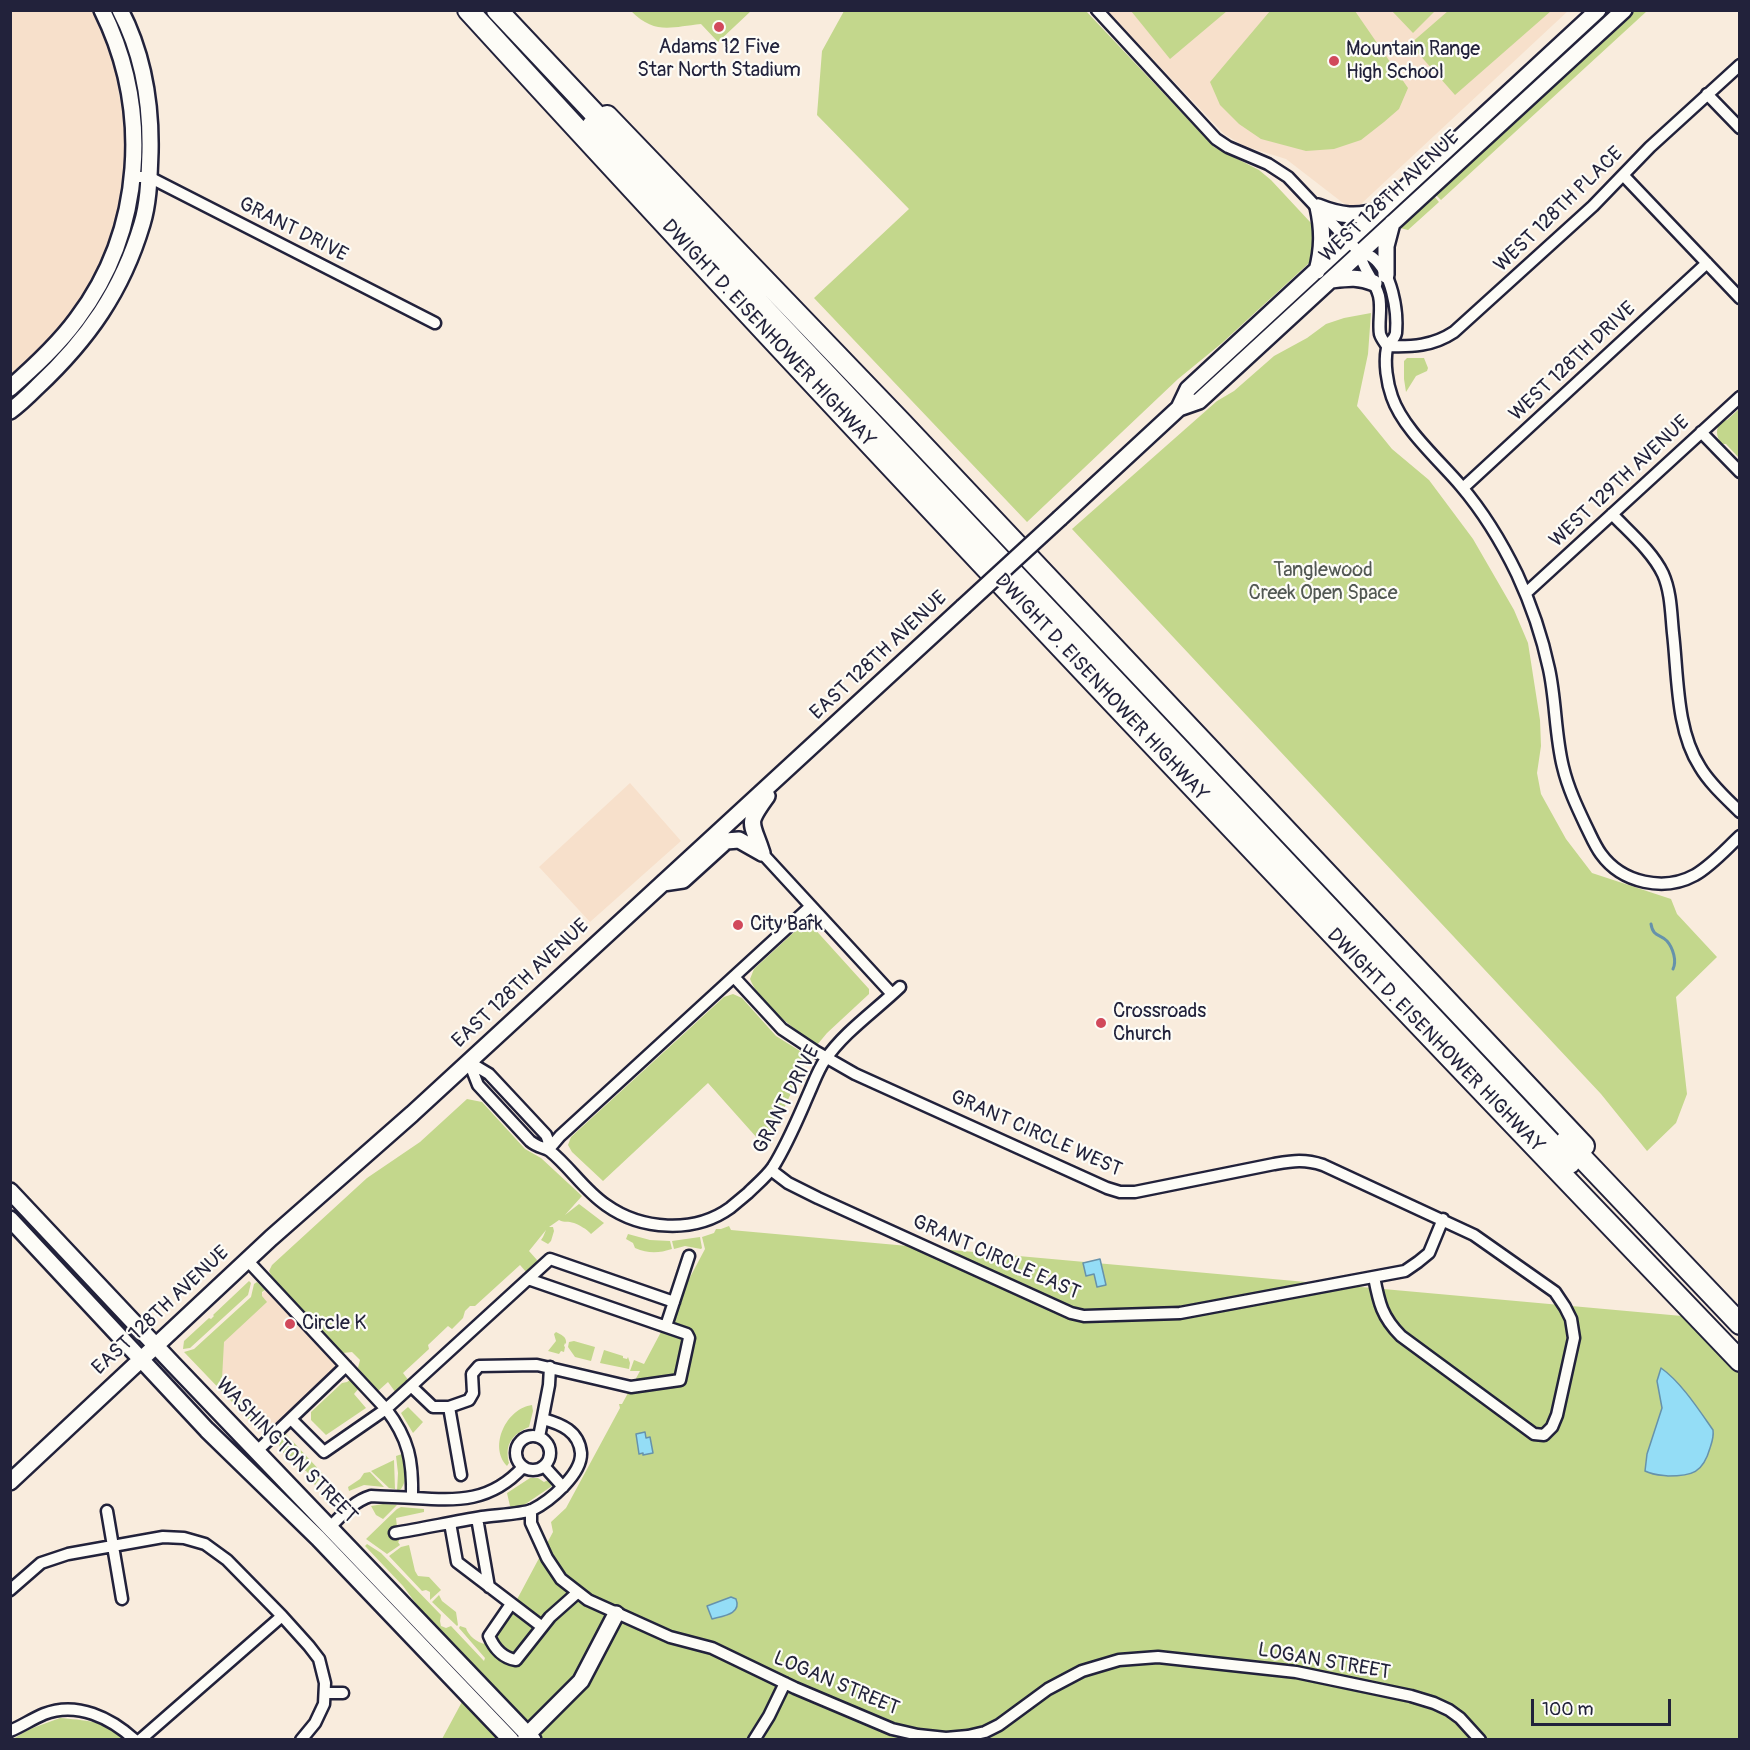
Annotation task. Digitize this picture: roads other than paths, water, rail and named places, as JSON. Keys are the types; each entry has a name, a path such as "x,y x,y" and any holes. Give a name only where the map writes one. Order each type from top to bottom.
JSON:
{"highway":[{"name":"DWIGHT D. EISENHOWER HIGHWAY","path":"468,10 635,193 1001,583 1740,1360"},
{"path":"483,10 1740,1342"},
{"path":"497,10 1412,980 1740,1324"},
{"name":"DWIGHT D. EISENHOWER HIGHWAY","path":"508,10 900,421 1554,1115 1740,1308"}],"main road":[{"path":"102,10 124,39"},
{"path":"10,411 54,371 92,328 118,285 142,223 141,177 120,10"},
{"name":"WEST 128TH AVENUE","path":"1060,518 1179,408 1188,389 1598,10"},
{"name":"WEST 128TH AVENUE","path":"1179,408 1199,401 1624,10"},
{"path":"10,388 54,346 83,311 103,277 118,244 141,177"},
{"path":"1318,207 1347,216 1362,216 1383,210"},
{"path":"1317,271 1323,238 1318,207"},
{"path":"1331,280 1380,279 1392,223"},
{"name":"EAST 128TH AVENUE","path":"10,1482 247,1260 469,1062 1060,518"},
{"path":"762,853 753,832 752,820 786,770"},
{"path":"663,883 683,880 726,841 739,840 762,853"},
{"name":"WASHINGTON STREET","path":"10,1191 529,1738"},
{"name":"WASHINGTON STREET","path":"10,1219 226,1449 318,1538 512,1740"},
{"path":"318,1538 330,1527"},
{"path":"512,1740 529,1738 581,1681 616,1614"}],"street":[{"path":"1097,10 1215,139 1268,164 1293,181 1360,253 1362,265 1380,279 1380,336 1387,346 1388,383 1392,398 1407,425 1463,488 1480,511 1503,547 1526,593 1547,659 1561,759 1571,793 1594,843 1606,860 1629,877 1652,883 1674,882 1709,866 1740,836"},
{"name":"WEST 128TH PLACE","path":"1387,346 1412,347 1430,344 1454,332 1584,214 1707,94 1740,65"},
{"path":"1707,94 1740,128"},
{"path":"1623,175 1740,298"},
{"name":"GRANT DRIVE","path":"141,177 435,323"},
{"name":"WEST 128TH DRIVE","path":"1463,488 1707,263"},
{"path":"83,311 97,320"},
{"name":"WEST 129TH AVENUE","path":"1526,593 1740,397"},
{"path":"1701,432 1740,472"},
{"path":"1612,514 1650,554 1664,576 1669,596 1686,738 1705,775 1740,812"},
{"path":"549,1149 560,1136 812,906 762,853"},
{"name":"GRANT DRIVE","path":"469,1062 489,1074 546,1135 549,1149 604,1204 630,1219 653,1225 690,1224 715,1216 730,1208 771,1170 785,1146 826,1058 839,1042 896,990 812,906"},
{"name":"GRANT CIRCLE WEST","path":"734,977 782,1029 826,1058 855,1074 1107,1188 1120,1192 1135,1192 1296,1160 1309,1161 1323,1165 1474,1235 1555,1292 1568,1313 1573,1330 1572,1350 1557,1415 1552,1427 1544,1435 1534,1434 1401,1336 1390,1325 1381,1310 1374,1277"},
{"name":"GRANT DRIVE","path":"469,1062 478,1085 530,1141 537,1147 549,1149"},
{"name":"GRANT CIRCLE EAST","path":"771,1170 788,1183 818,1198 1071,1313 1084,1316 1180,1313 1405,1271 1428,1253 1443,1219"},
{"path":"666,1326 689,1256"},
{"path":"291,1419 324,1452 386,1409 550,1259 674,1302"},
{"path":"247,1260 386,1409 398,1425 410,1454 412,1498"},
{"path":"411,1386 433,1407 449,1407 469,1400 473,1393 472,1374 479,1365 537,1365 631,1387 680,1380 689,1338 687,1334 528,1279"},
{"path":"257,1451 346,1366"},
{"path":"539,1437 549,1385 550,1367"},
{"path":"449,1407 461,1475"},
{"path":"395,1533 531,1510 563,1487 578,1469 581,1457 580,1446 574,1435 565,1427 543,1419"},
{"path":"539,1437 549,1447 549,1458 544,1466 531,1470 523,1467 516,1454 518,1445 525,1438 539,1437"},
{"path":"544,1466 563,1487"},
{"path":"330,1527 363,1498 371,1496 447,1500 482,1495 498,1488 523,1467"},
{"name":"LOGAN STREET","path":"531,1510 531,1523 547,1558 561,1579 577,1593 616,1614 670,1637 712,1648 891,1734 946,1738 985,1732 999,1725 1048,1689 1082,1671 1119,1660 1158,1657 1296,1672 1411,1696 1449,1710 1460,1718 1480,1740"},
{"path":"107,1511 122,1599"},
{"path":"477,1518 489,1587"},
{"path":"450,1523 457,1562 541,1626"},
{"path":"10,1590 27,1574 48,1560 69,1554 162,1537 184,1538 205,1544 227,1560 315,1653 323,1673 324,1704 320,1716 301,1740"},
{"path":"511,1604 489,1636 492,1643 507,1658 516,1660 541,1626 577,1593"},
{"path":"141,1740 282,1616"},
{"path":"754,1740 785,1683"},
{"path":"325,1693 343,1693"},
{"path":"10,1731 50,1712 80,1711 110,1720 135,1740"}],"water":[{"path":"1100,1259 1106,1285 1097,1287 1094,1274 1086,1276 1083,1263"},
{"path":"1661,1368 1683,1388 1713,1430 1712,1442 1704,1463 1690,1474 1668,1476 1645,1471 1647,1454 1662,1408 1657,1381"},
{"path":"645,1432 646,1438 650,1437 653,1453 643,1455 643,1453 639,1454 636,1434"},
{"path":"731,1597 736,1599 737,1604 734,1611 712,1619 707,1606"}],"waterway":[{"path":"1651,924 1655,933 1667,941 1671,947 1674,955 1673,969"}],"place":[{"name":"Adams 12 Five Star North Stadium","path":"719,27"},
{"name":"Mountain Range High School","path":"1334,61"},
{"name":"City Bark","path":"738,925"},
{"name":"Crossroads Church","path":"1101,1023"},
{"name":"Circle K","path":"290,1324"}],"park label":[{"name":"Tanglewood Creek Open Space","path":"1323,582"}]}
